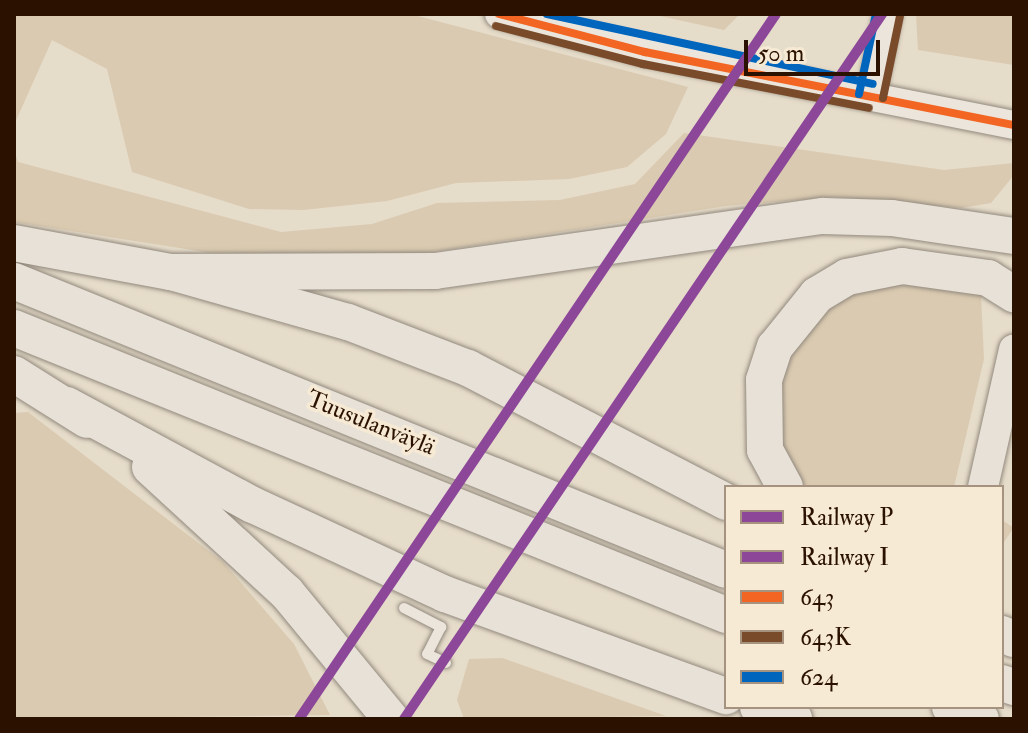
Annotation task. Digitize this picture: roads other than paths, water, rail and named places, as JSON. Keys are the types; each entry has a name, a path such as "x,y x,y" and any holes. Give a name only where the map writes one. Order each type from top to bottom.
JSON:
{"highway":[{"path":"171,272 435,271 823,216 892,218 1014,236"},
{"path":"14,243 171,272 348,322 468,368 724,501"},
{"path":"784,485 765,450 764,380 775,347 817,295 847,277 902,266 988,278 1014,294"},
{"name":"Tuusulanväylä","path":"14,281 724,569"},
{"name":"Tuusulanväylä","path":"14,328 724,614"},
{"path":"14,374 253,505 445,594 724,695"},
{"path":"67,405 213,520 287,593 391,719"},
{"path":"764,709 794,719"},
{"path":"955,709 981,719"}],"main road":[{"path":"499,14 645,52 1014,125"},
{"path":"871,96 888,14"},
{"path":"983,485 1014,349"}],"lane":[{"path":"404,608 441,627 427,654 446,663"}],"rail line":[{"name":"P","path":"299,719 776,14"},
{"name":"I","path":"404,719 882,14"}]}
